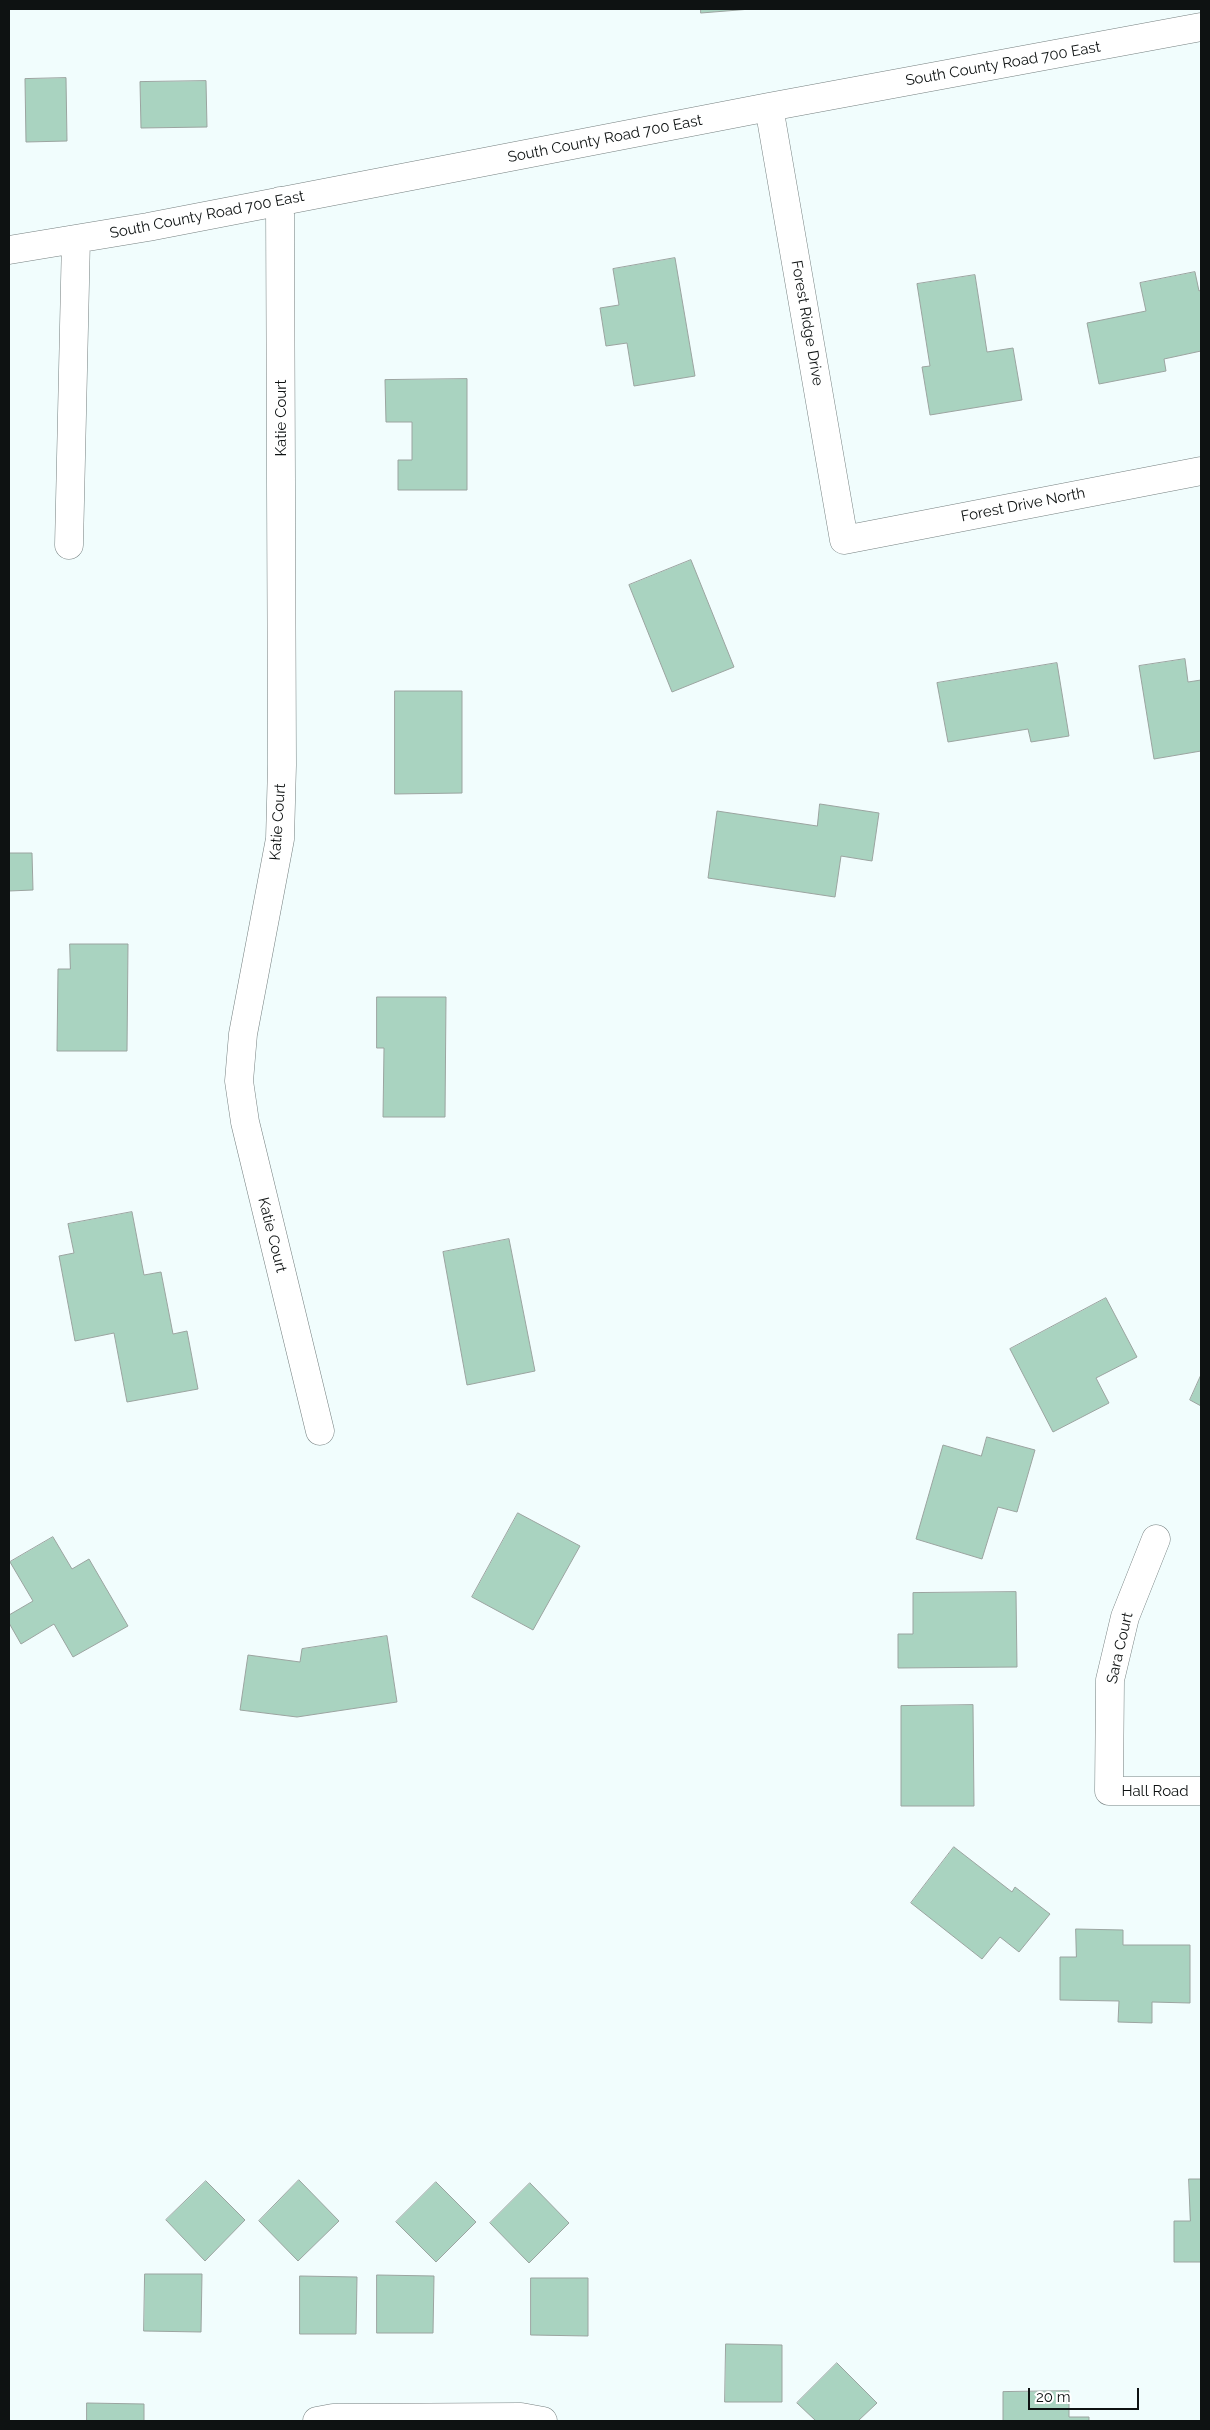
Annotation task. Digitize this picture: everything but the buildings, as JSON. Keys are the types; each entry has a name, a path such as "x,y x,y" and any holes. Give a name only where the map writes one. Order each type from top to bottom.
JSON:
{"street":[{"name":"South County Road 700 East","path":"9,250 148,227 769,107 1201,27"},
{"name":"Forest Ridge Drive","path":"769,107 844,540"},
{"name":"Katie Court","path":"280,201 282,756 280,839 243,1034 239,1081 244,1122 320,1431"},
{"path":"69,544 76,239"},
{"name":"Forest Drive North","path":"844,540 1201,471"},
{"name":"Sara Court","path":"1109,1791 1110,1680 1125,1617 1156,1539"},
{"name":"Hall Road","path":"1109,1791 1201,1791"},
{"path":"317,2421 333,2418 484,2417 522,2417 543,2421"}]}
